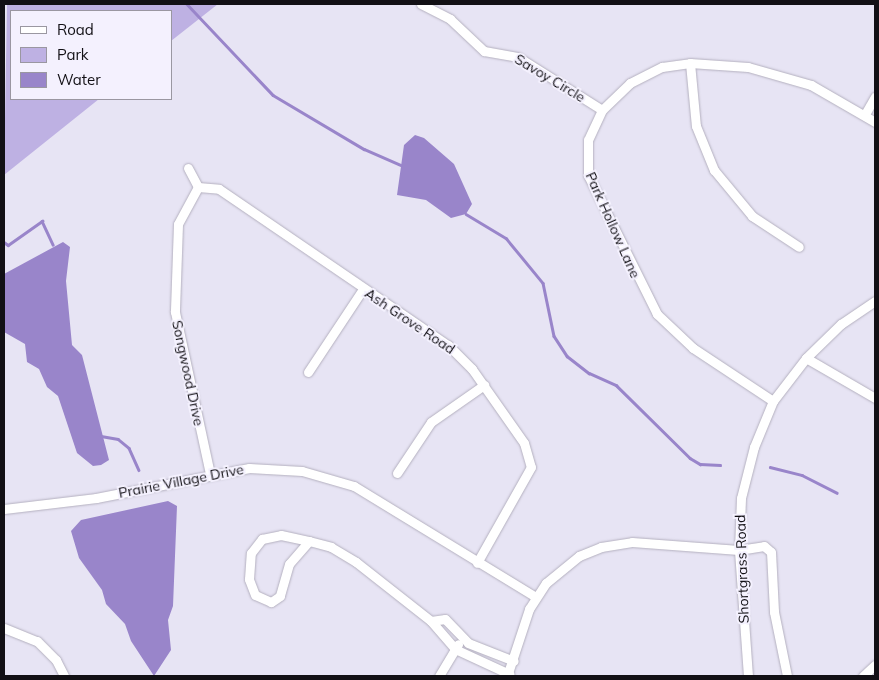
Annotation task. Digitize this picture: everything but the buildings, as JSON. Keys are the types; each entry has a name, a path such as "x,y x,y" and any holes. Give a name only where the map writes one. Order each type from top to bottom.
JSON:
{"street":[{"name":"Savoy Circle","path":"421,4 458,25 484,51 518,57 602,110"},
{"name":"Park Hollow Lane","path":"773,401 693,348 657,314 644,292 588,175 588,140 602,110 630,83 646,73 690,64 748,67 811,85 865,114 875,122"},
{"path":"690,64 696,126 714,170 752,216 799,247"},
{"path":"865,114 875,98"},
{"path":"188,168 198,187"},
{"name":"Ash Grove Road","path":"198,187 219,190 363,289 448,344 484,385 524,443 531,467 477,563"},
{"name":"Songwood Drive","path":"198,187 178,224 175,312 210,474"},
{"path":"308,372 363,289"},
{"name":"Shortgrass Road","path":"748,676 739,550 744,478 773,401 806,358 841,324 875,301"},
{"path":"806,358 875,398"},
{"path":"397,473 431,422 484,385"},
{"name":"Prairie Village Drive","path":"4,509 96,498 210,474 274,468 331,478 387,505 477,563 536,597"},
{"path":"309,541 289,564 280,596 271,602 255,595 249,579 251,553 256,544 262,539 281,536 309,541 356,562 431,621 455,649 508,675 536,597 561,568 601,546 632,542 739,550 764,546 771,552 774,612 787,676"},
{"path":"431,621 445,619 461,638 514,661"},
{"path":"4,628 37,641 56,660 64,676"},
{"path":"439,676 461,638"},
{"path":"473,658 478,647"},
{"path":"862,676 875,665"}],"green space":[{"path":"7,4 218,4 172,40 172,10 10,10 10,100 98,100 4,175"}],"water":[{"path":"415,135 424,138 454,164 472,204 466,214 451,218 426,200 397,195 404,145"},
{"path":"63,242 70,247 66,281 72,345 82,355 109,460 101,465 93,466 77,453 58,396 47,387 39,369 27,362 25,344 4,332 4,274"},
{"path":"168,501 177,506 173,606 168,620 171,650 154,676 131,641 125,624 106,604 102,590 79,558 71,531 81,520"}],"waterway":[{"path":"187,4 273,95 364,149 401,165"},
{"path":"466,214 506,238 543,283 554,336 567,356 589,373 616,385 690,458 700,464 720,465"},
{"path":"4,242 8,245 42,221 53,245"},
{"path":"101,436 118,439 129,448 139,470"},
{"path":"770,467 802,475 837,493"}]}
